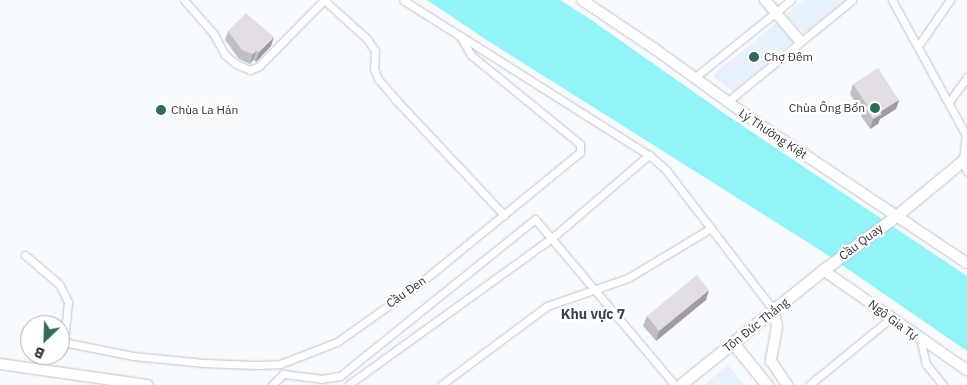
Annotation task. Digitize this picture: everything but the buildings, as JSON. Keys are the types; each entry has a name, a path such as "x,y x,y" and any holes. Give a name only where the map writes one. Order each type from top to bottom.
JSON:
{"main road":[{"name":"Cầu Quay","path":"827,268 966,163"},
{"name":"Tôn Đức Thắng","path":"680,385 827,268"},
{"path":"733,343 767,385"}],"street":[{"path":"184,0 213,33 225,55 236,64 250,70 260,66 324,0 367,39 375,51 374,69 378,79 504,215"},
{"path":"403,0 648,155 666,170 774,312 777,326 772,361 787,385"},
{"name":"Lý Thường Kiệt","path":"582,0 894,217 967,263"},
{"path":"765,0 800,41"},
{"path":"694,78 791,0"},
{"path":"727,102 852,0"},
{"path":"892,0 966,135 966,163"},
{"path":"918,46 950,0"},
{"name":"Cầu Đen","path":"25,255 59,284 68,302 64,339 68,343 133,356 204,363 280,364 337,342 418,284 580,152 580,144 490,73 471,55 460,36"},
{"path":"949,102 967,77"},
{"path":"348,385 552,238 648,155"},
{"path":"272,385 284,374 321,379 340,376 479,266 532,219 538,222 552,238 675,385"},
{"path":"441,385 547,306 628,278 711,228"},
{"name":"Ngô Gia Tự","path":"827,268 920,338 926,364 943,385"},
{"path":"808,385 891,318"},
{"path":"920,338 967,370"},
{"path":"0,364 148,385"}],"shaded area":[{"name":"Chợ Đêm","path":"803,0 846,0 808,31 803,32 786,14"},
{"name":"Chợ Đêm","path":"778,22 793,41 733,92 714,77 715,73"},
{"path":"728,365 744,385 704,385"}],"water":[{"path":"427,0 560,0 587,17 728,116 967,276 967,351 823,252 485,39"}],"place":[{"name":"Chợ Đêm","path":"754,57"},
{"name":"Chùa Ông Bổn","path":"875,108"},
{"name":"Chùa La Hán","path":"161,110"}],"district":[{"name":"Khu vực 7","path":"593,314"}]}
